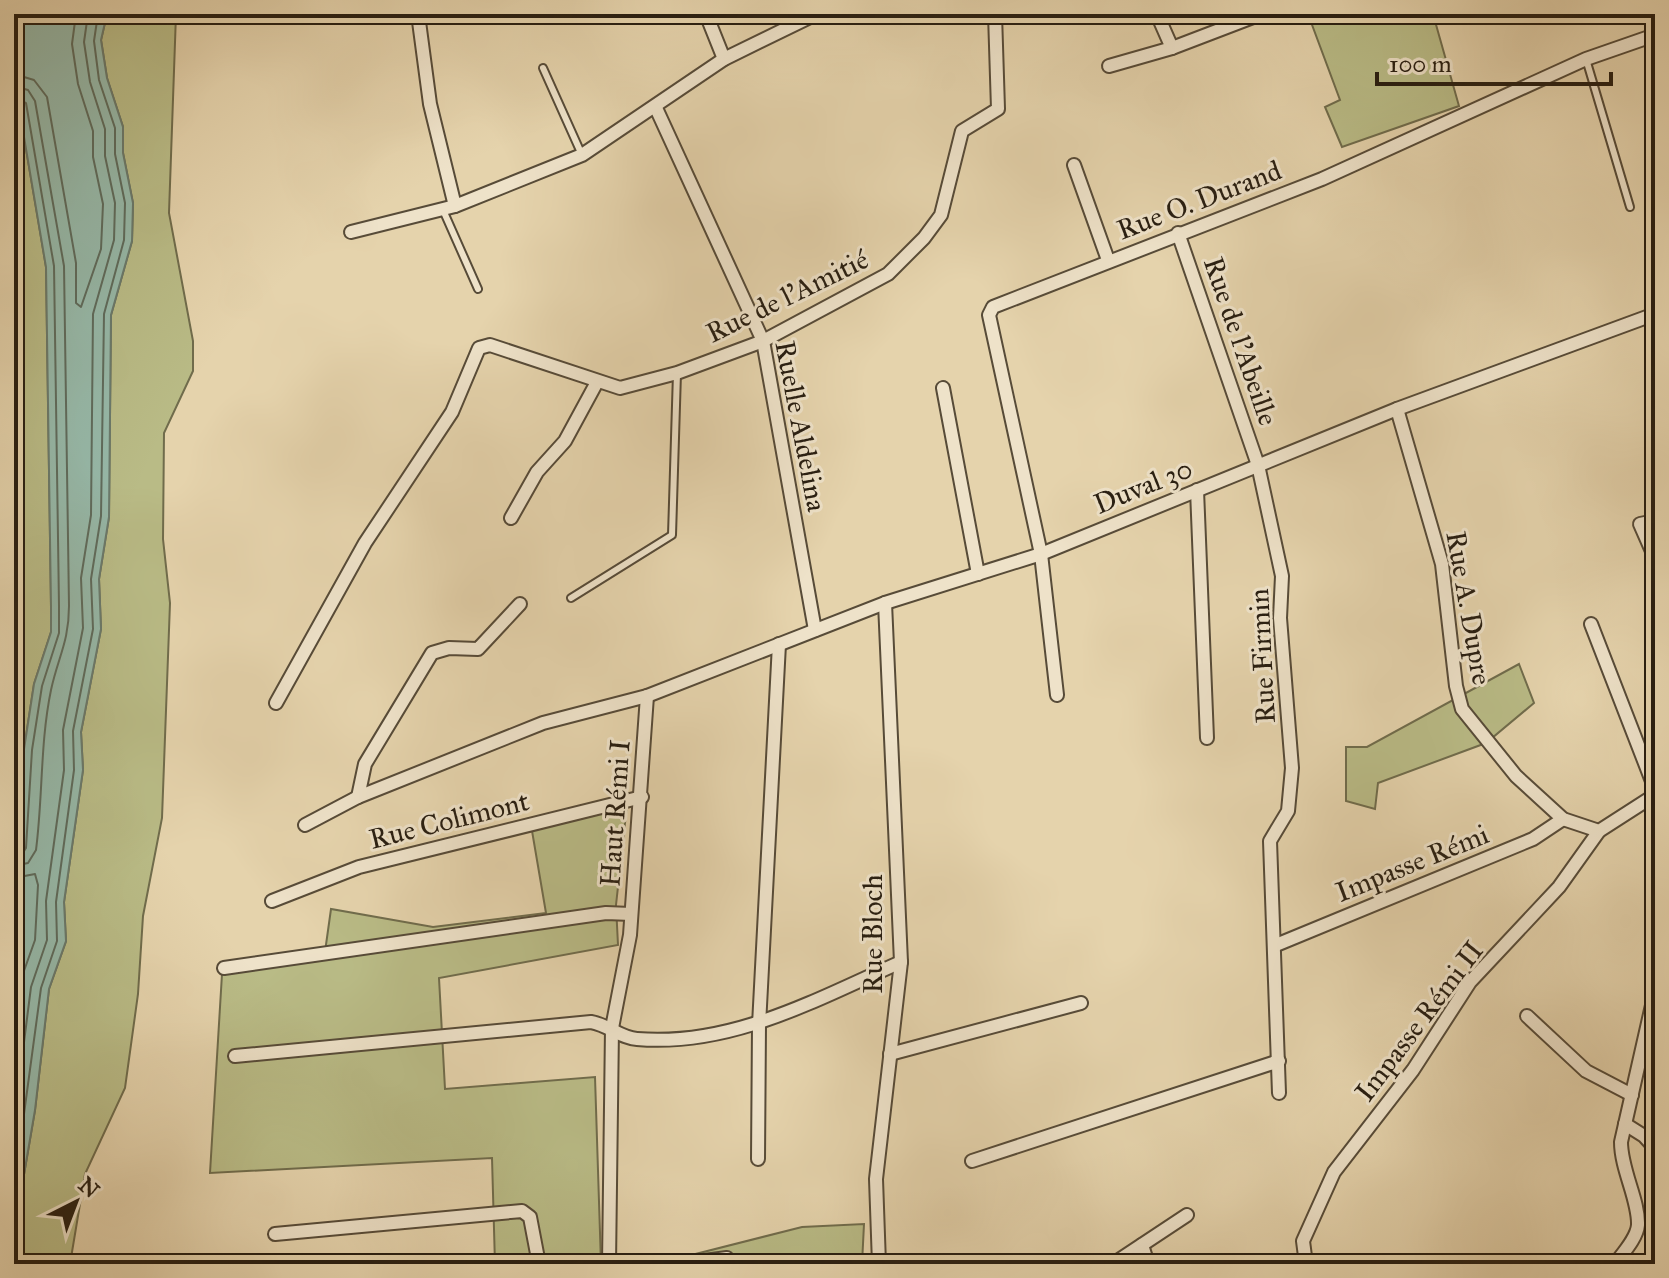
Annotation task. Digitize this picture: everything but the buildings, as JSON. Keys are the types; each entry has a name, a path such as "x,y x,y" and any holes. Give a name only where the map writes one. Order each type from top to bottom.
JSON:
{"street":[{"path":"418,14 449,208"},
{"path":"706,14 724,59"},
{"path":"351,232 449,208 582,155 656,108 724,59 816,14"},
{"name":"Rue de l'Amitié","path":"276,703 365,543 452,412 479,348 490,345 597,382 629,387 763,341 888,274 924,238 941,215 962,131 994,114 1000,100 995,14"},
{"path":"1157,14 1172,48"},
{"path":"1109,66 1172,48 1261,14"},
{"name":"Rue O. Durand","path":"1041,554 989,315 1002,301 1322,179 1586,59 1655,35"},
{"name":"Ruelle Aldelina","path":"656,108 763,341 815,630"},
{"path":"1074,165 1108,260"},
{"name":"Rue de l'Abeille","path":"1178,233 1258,465"},
{"name":"Duval 30","path":"305,825 358,797 543,723 647,696 885,603 1041,554 1397,409 1655,314"},
{"path":"511,518 537,472 565,441 597,382"},
{"path":"943,388 978,574"},
{"name":"Rue A. Dupre","path":"1397,409 1442,564 1456,686 1462,709 1516,776 1563,819 1599,831"},
{"name":"Rue Firmin","path":"1258,465 1282,576 1280,618 1292,768 1288,811 1270,841 1276,945"},
{"path":"1197,490 1207,738"},
{"path":"1655,521 1640,524 1655,558"},
{"path":"1041,554 1057,695"},
{"name":"Rue Bloch","path":"879,1264 876,1179 901,962 885,603"},
{"path":"358,797 365,764 432,653 449,648 478,649 520,604"},
{"path":"1591,624 1655,789"},
{"path":"758,1159 759,1025 779,644"},
{"name":"Haut Rémi I","path":"609,1264 612,1028 630,935 647,696"},
{"path":"1599,831 1655,795"},
{"name":"Rue Colimont","path":"272,901 359,867 642,797"},
{"name":"Impasse Rémi","path":"1276,945 1533,839 1563,819"},
{"name":"Impasse Rémi II","path":"1304,1259 1303,1241 1334,1172 1413,1070 1470,982 1559,887 1599,831"},
{"path":"224,968 592,915 631,914"},
{"path":"1276,945 1279,1093"},
{"path":"235,1056 591,1022 612,1028 629,1038 707,1037 759,1025 901,962"},
{"path":"1615,1264 1638,1223 1621,1162 1625,1124 1655,992"},
{"path":"890,1054 1081,1003"},
{"path":"1527,1016 1586,1071 1632,1095"},
{"path":"972,1161 1279,1061"},
{"path":"1625,1124 1644,1136 1655,1148"},
{"path":"275,1234 522,1211 530,1217 539,1264"},
{"path":"1113,1264 1187,1215"},
{"path":"1142,1245 1148,1264"},
{"path":"682,1264 727,1258"}],"lane":[{"path":"1586,59 1630,207"},
{"path":"543,68 582,155"},
{"path":"449,208 478,289"},
{"path":"571,598 672,535 677,373"}],"green space":[{"path":"14,14 18,14 15,84 46,267 51,632 34,684 24,749 22,818 14,869"},
{"path":"107,14 176,14 169,213 193,341 193,371 164,433 163,539 170,603 162,818 143,916 138,994 125,1088 85,1174 70,1264 14,1264 14,1233 35,1110 49,989 66,941 64,902 83,770 81,732 101,629 99,579 109,517 111,315 132,241 133,203 123,153 123,127 107,78 101,40"},
{"path":"1308,14 1433,14 1459,106 1342,147 1325,107 1340,100"},
{"path":"1519,664 1534,703 1486,743 1378,783 1375,809 1346,801 1346,747 1367,747"},
{"path":"627,805 616,905 618,945 439,978 445,1089 595,1077 601,1264 495,1264 492,1158 210,1173 222,974 324,959 331,909 433,927 546,913 531,825"},
{"path":"864,1224 862,1264 656,1264 802,1227"}],"water":[{"path":"18,14 107,14 101,40 107,78 123,127 123,153 133,203 132,241 111,315 109,517 99,579 101,629 81,732 83,770 64,902 66,941 49,989 35,1110 14,1233 14,869 22,818 24,749 34,684 51,632 46,267 15,84"}]}
